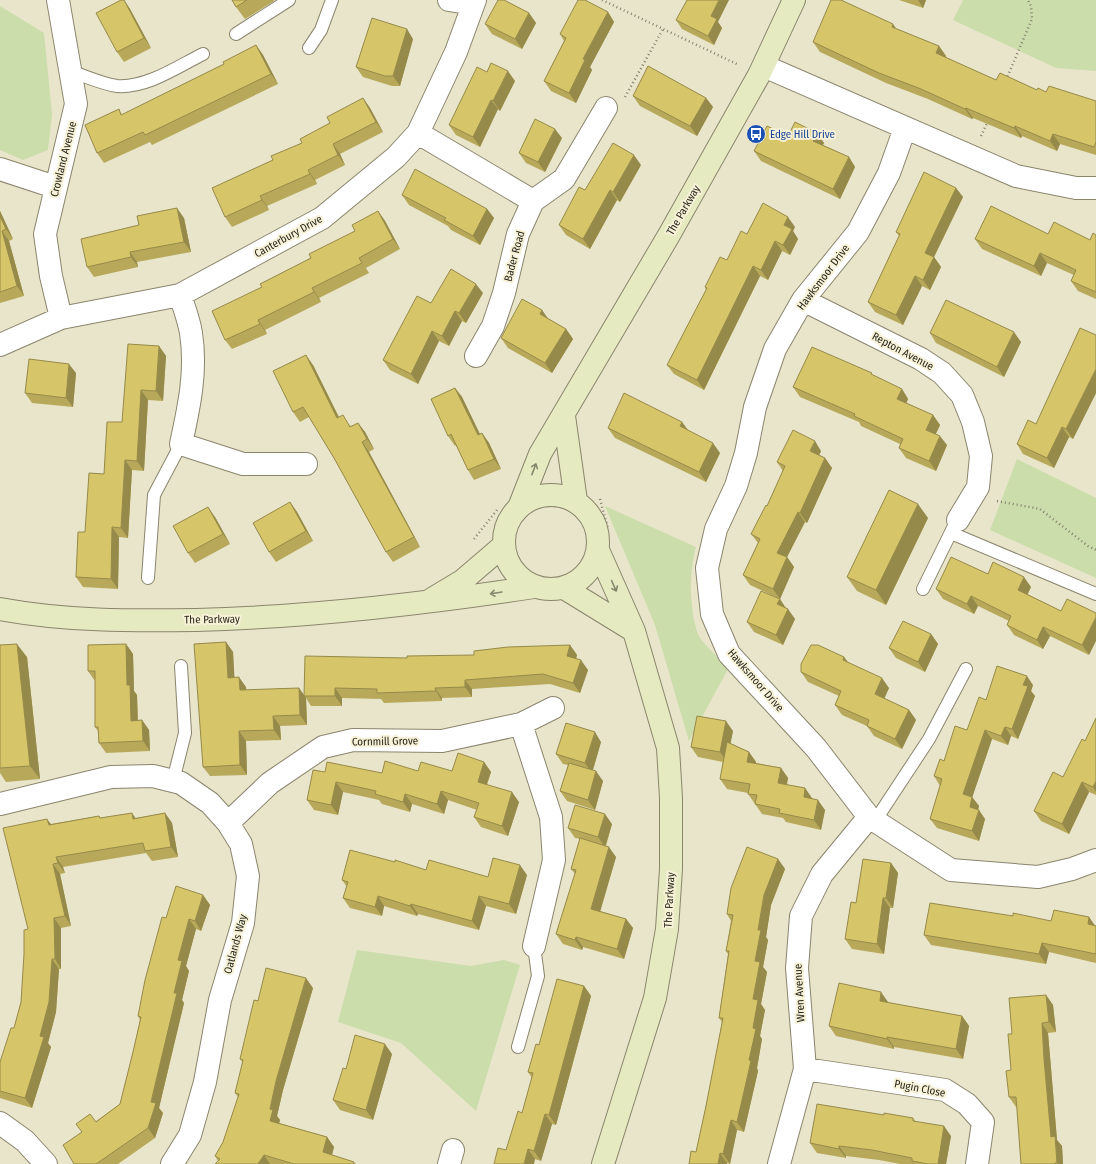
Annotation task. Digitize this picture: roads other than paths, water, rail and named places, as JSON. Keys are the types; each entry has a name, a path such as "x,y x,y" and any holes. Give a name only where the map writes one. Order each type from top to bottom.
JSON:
{"street":[{"name":"Crowland Avenue","path":"58,0 76,104 45,234 51,276 61,318"},
{"path":"449,0 474,2"},
{"name":"The Parkway","path":"511,505 564,416 762,70 794,0"},
{"name":"Canterbury Drive","path":"0,345 61,318 180,295 322,218 396,157 418,133 456,52 474,2"},
{"path":"762,70 906,128 1016,176 1076,188 1096,188"},
{"name":"Bader Road","path":"476,356 493,326 504,294 518,234 533,201 564,178 606,108"},
{"name":"Hawksmoor Drive","path":"906,128 889,173 858,232 803,300 775,349 755,407 746,453 736,486 716,529 707,568 712,614 729,654 816,748 872,819 951,870 1038,877 1072,869 1096,860"},
{"path":"418,133 533,201"},
{"path":"0,169 56,187"},
{"path":"180,295 191,332 194,354 193,388 182,444 243,464 306,464"},
{"name":"Repton Avenue","path":"803,300 921,359 942,373 962,395 973,422 981,456 978,486 954,527"},
{"path":"564,416 576,501"},
{"path":"547,494 562,496 576,501 588,513 597,528 599,539 604,542 594,563 586,574 576,583 564,588 549,590 534,587 519,577 508,563 504,545 505,530 511,517 511,505 547,494"},
{"name":"The Parkway","path":"603,1164 655,998 667,929 671,798 668,748 634,631 604,542"},
{"name":"The Parkway","path":"424,603 462,580 504,545"},
{"name":"The Parkway","path":"0,609 33,615 125,621 261,618 424,603 534,587"},
{"path":"564,588 634,631"},
{"name":"Cornmill Grove","path":"228,823 270,783 323,747 353,740 442,741 521,724 553,708"},
{"path":"521,724 551,817 554,860 534,946"},
{"name":"Oatlands Way","path":"0,804 111,777 153,776 181,783 210,803 228,823 241,844 248,876 243,924 220,1000 205,1082 190,1135 172,1164"},
{"name":"Wren Avenue","path":"779,1164 805,1069 796,968 801,916 822,874 872,819"},
{"name":"Pugin Close","path":"805,1069 945,1090 967,1104 983,1122 977,1164"},
{"path":"0,1123 25,1141 46,1164"}],"lane":[{"path":"236,34 289,0"},
{"path":"309,48 321,30 332,0"},
{"path":"70,71 115,86 130,86 146,82 203,54"},
{"path":"148,578 154,495 182,444"},
{"path":"923,589 954,527 1096,594"},
{"path":"173,781 185,733 181,666"},
{"path":"872,819 929,739 966,669"},
{"path":"518,1047 538,976 534,946"}],"place":[{"name":"Edge Hill Drive","path":"756,134"}]}
